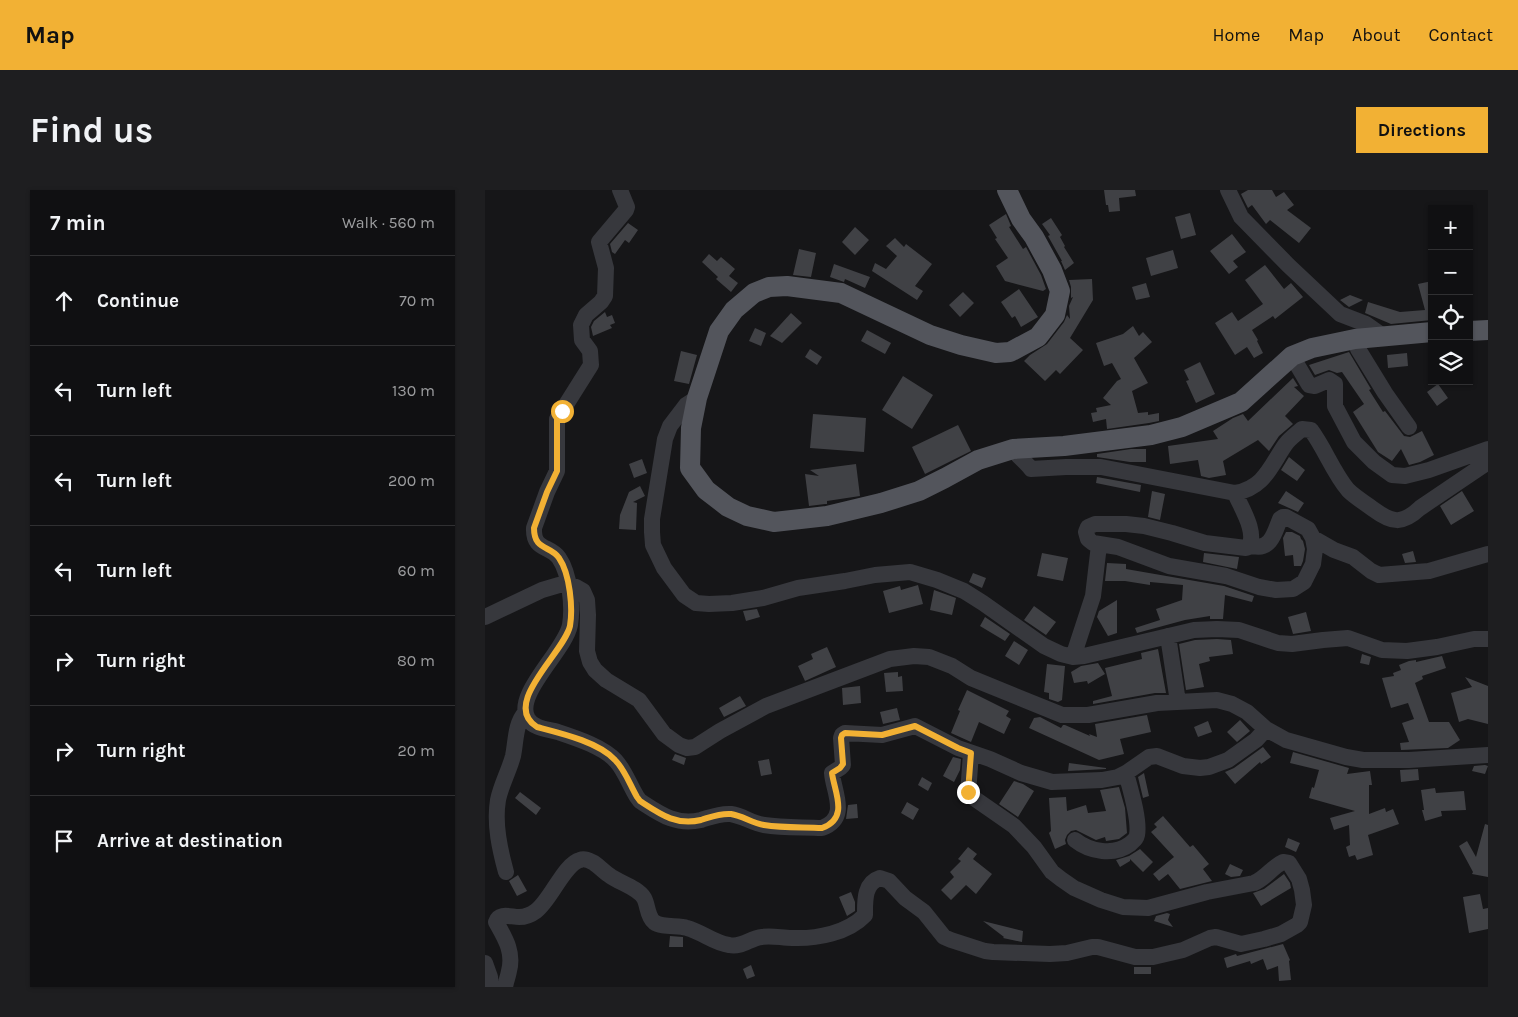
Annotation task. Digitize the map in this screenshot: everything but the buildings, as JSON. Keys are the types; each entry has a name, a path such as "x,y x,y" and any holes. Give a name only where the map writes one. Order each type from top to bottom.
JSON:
{"main road":[{"path":"1007,190 1021,220 1034,237 1052,270 1060,291 1055,315 1038,337 1010,352 996,352 961,345 930,335 841,294 787,286 769,287 754,293 734,310 719,331 697,398 691,428 690,468 706,490 728,506 747,516 774,522 827,516 881,503 919,491 978,460 1013,449 1064,446 1151,435 1183,426 1241,402 1292,356 1312,348 1355,338 1428,332"},
{"path":"1473,330 1488,330"}],"street":[{"path":"620,190 627,207 626,210 599,242 606,268 605,296 586,315 581,326 582,340 590,351 591,365 557,419 557,471 534,528 537,542 555,553 563,565 568,584 571,612 569,627 562,645 540,675 526,699 525,713 531,723 537,727 586,742 605,752 616,760 640,801 668,819 693,822 715,815 729,814 744,817 764,825 822,828 828,826 837,814 839,799 832,773 843,764 841,738 845,733 882,735 915,726 958,748 1021,773 1052,782 1102,780 1126,773 1149,757 1157,756 1191,768 1219,764 1249,746 1266,729"},
{"path":"1228,190 1241,217 1340,314 1366,324 1383,336"},
{"path":"1355,338 1362,357 1385,394 1409,427"},
{"path":"1292,356 1309,384 1315,386 1329,380 1335,384 1335,406 1354,442 1373,462 1393,475 1405,476 1429,470 1488,449"},
{"path":"697,398 686,405 669,426 665,439 651,532 653,545 664,568 684,595 696,603 709,604 763,598 798,588 875,575 910,572 937,580 964,592 1045,646 1061,654 1073,657 1194,630 1239,630 1278,643 1292,644 1348,638 1382,650 1407,651 1473,639 1488,639"},
{"path":"1013,449 1031,469 1101,467 1235,493 1252,488 1261,481 1275,463 1285,445 1302,429 1311,430 1349,490 1380,514 1394,520 1401,520 1411,516 1488,462"},
{"path":"1235,493 1251,534 1251,542 1249,547 1246,548 1205,543 1144,526 1125,524 1095,524 1088,527 1087,536 1090,541 1099,545 1118,547 1169,566 1226,576 1259,587 1276,590 1293,589 1304,582 1313,564 1315,549 1313,538 1308,529 1286,516 1280,519 1271,540 1266,544 1257,547 1253,546 1251,542"},
{"path":"1313,538 1334,550 1353,557 1379,575 1429,571 1488,554"},
{"path":"1073,657 1093,596 1099,545"},
{"path":"485,617 542,590 568,584 577,587 583,591 587,600 587,652 595,670 606,680 639,700 664,734 679,745 687,748 695,747 765,706 890,659 914,656 929,657 952,666 971,678 1062,715 1088,715 1129,707 1217,700 1232,704 1247,712 1266,729 1286,740 1346,757 1409,760 1488,755"},
{"path":"1168,636 1178,702"},
{"path":"506,872 499,836 498,800 511,762 520,720 525,713"},
{"path":"505,987 511,962 507,940 496,919 502,916 519,917 539,910 570,866 581,859 594,863 610,876 641,894 645,899 651,917 659,925 689,928 728,945 742,945 763,936 815,937 852,926 865,914 865,898 872,882 879,878 885,878 889,881 924,912 944,936 951,940 993,952 1050,954 1098,947 1135,957 1153,957 1183,950 1215,937 1241,944 1254,942 1281,934 1300,922 1304,905 1302,890 1289,863 1283,862 1278,864 1262,880 1255,883 1207,892 1148,908 1123,907 1074,888 1052,872 1034,847 1014,826 968,794 971,753"},
{"path":"1075,840 1082,846 1110,852 1123,849 1135,839 1137,826 1126,773"},
{"path":"485,963 491,987"}],"route":[{"path":"562,411 557,419 557,471 547,492 534,528 534,533 537,542 555,553 563,565 570,593 571,618 562,645 540,675 526,699 525,713 531,723 537,727 586,742 605,752 616,760 640,801 668,819 682,822 693,822 715,815 729,814 744,817 764,825 822,828 828,826 837,814 839,799 832,773 843,764 841,738 845,733 873,736 915,726 922,728 971,753 968,792"}]}
